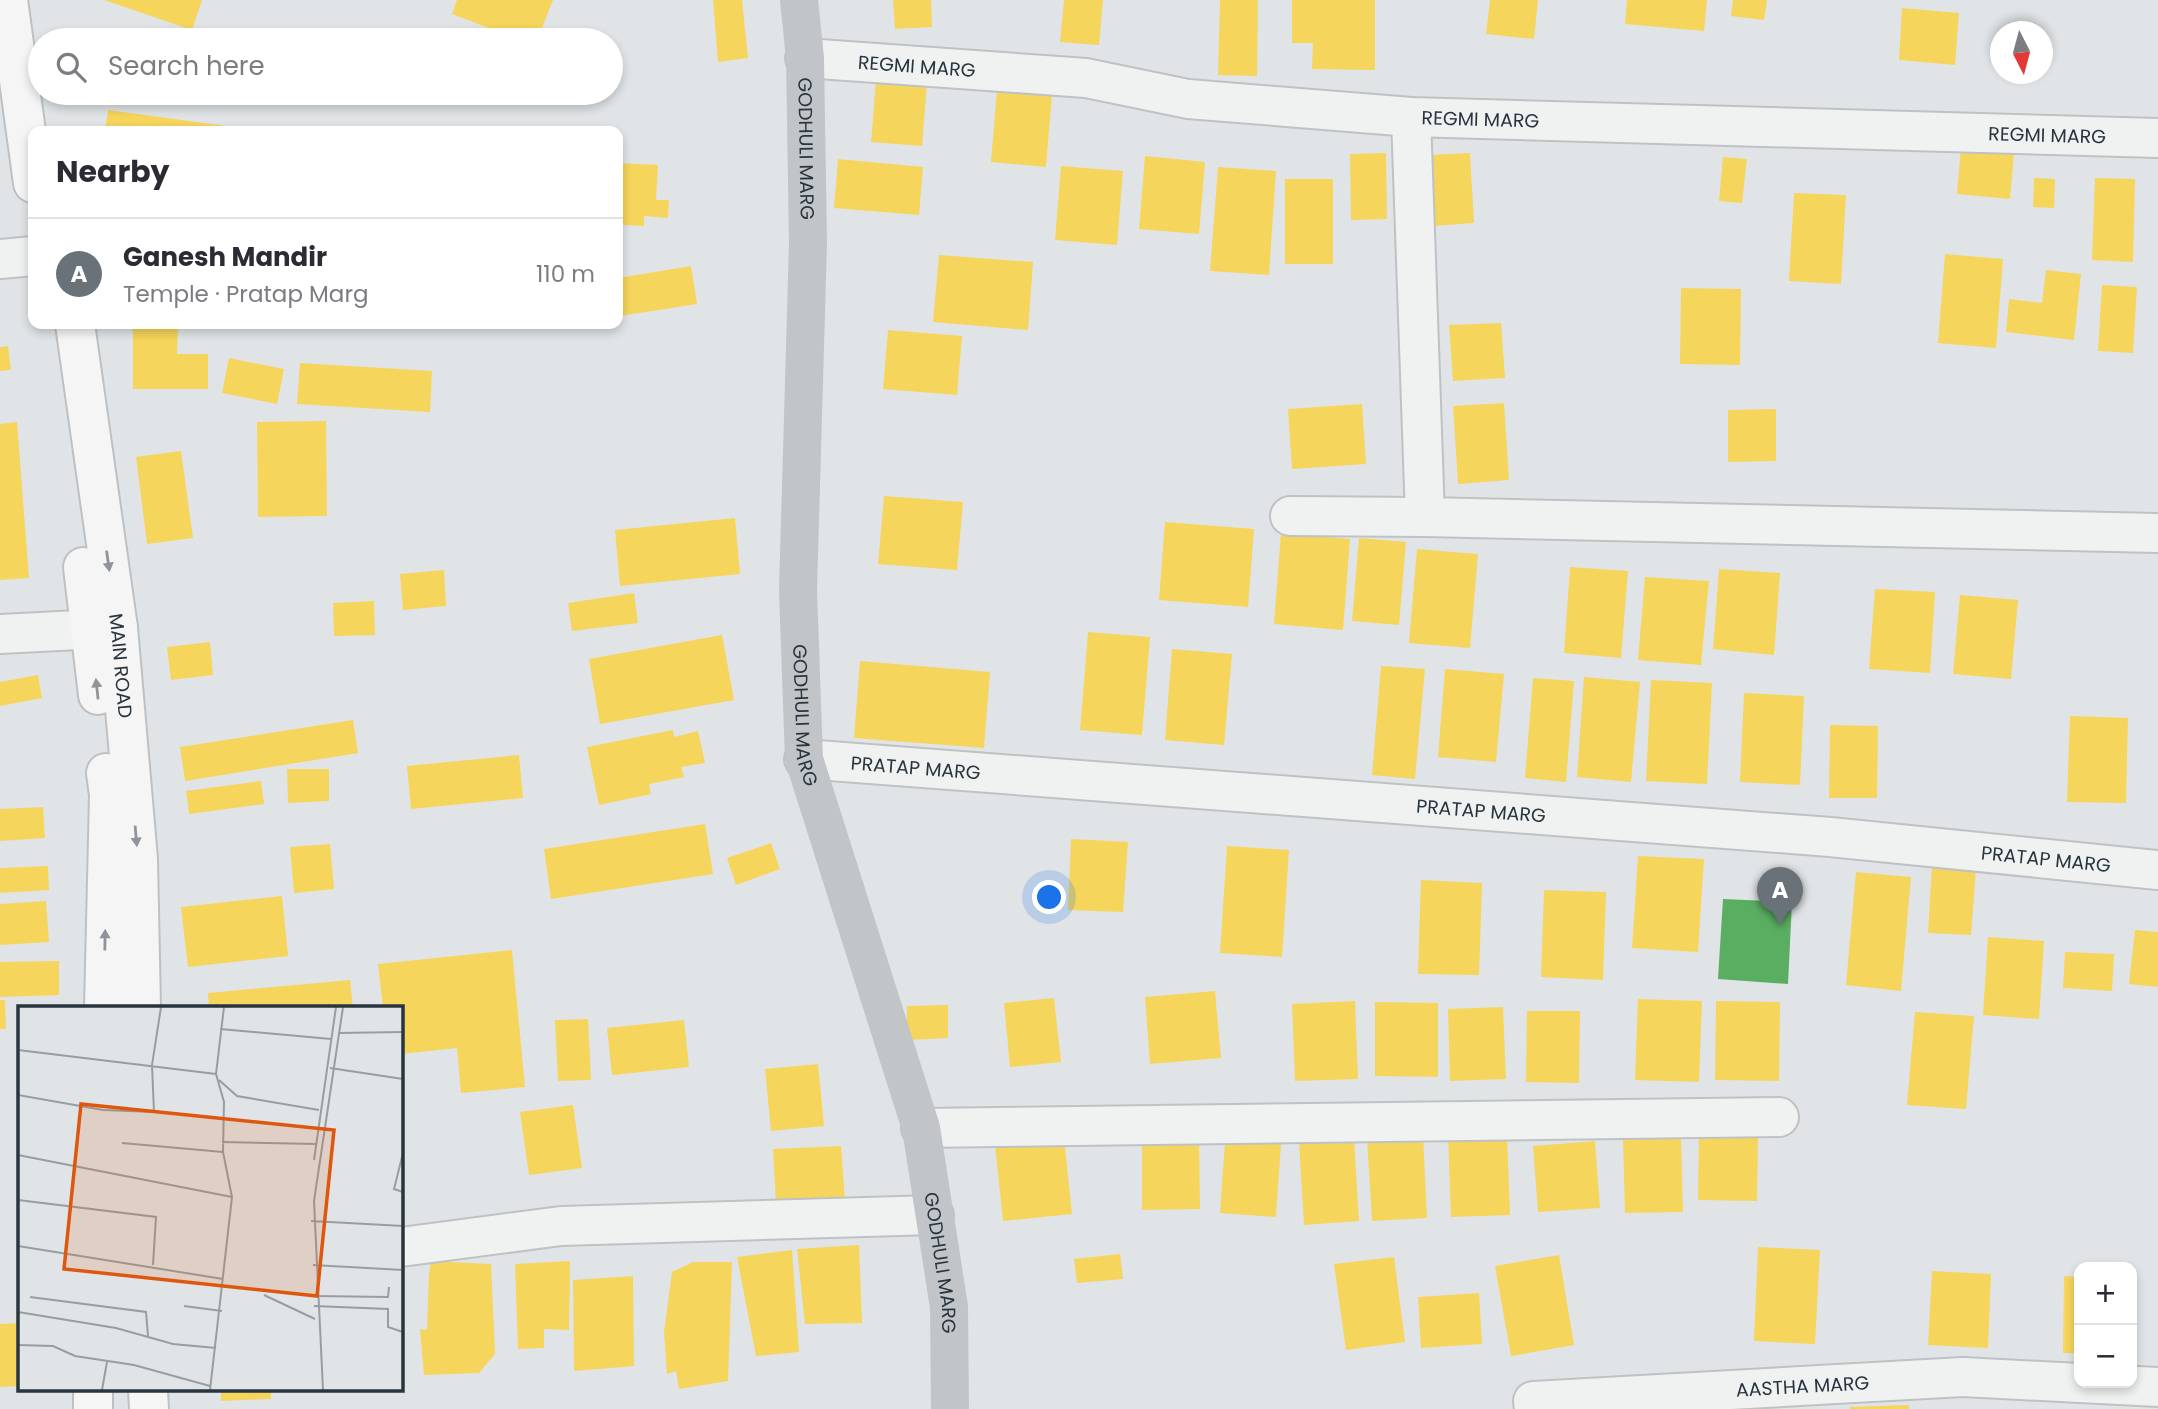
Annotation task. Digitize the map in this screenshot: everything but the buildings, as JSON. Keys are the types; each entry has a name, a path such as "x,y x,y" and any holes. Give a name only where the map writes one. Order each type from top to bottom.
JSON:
{"main road":[{"path":"8,0 28,147"},
{"path":"29,0 33,28"},
{"name":"GODHULI MARG","path":"799,0 805,58 808,243 798,590 804,759 920,1128 948,1307 950,1409"},
{"path":"44,105 46,126"},
{"name":"MAIN ROAD","path":"54,329 104,629 138,859 141,1006"},
{"name":"MAIN ROAD","path":"75,329 104,629 109,795 104,1006"}],"street":[{"name":"REGMI MARG","path":"805,58 1086,78 1188,99 1411,117 2158,138"},
{"path":"1411,117 1425,517"},
{"path":"0,259 28,256"},
{"path":"1290,516 2158,533"},
{"path":"0,634 104,629"},
{"name":"PRATAP MARG","path":"804,759 1816,836 2158,870"},
{"path":"920,1128 1779,1117"},
{"path":"402,1247 561,1226 934,1215"},
{"name":"AASTHA MARG","path":"1534,1409 1533,1401 1963,1377 2074,1383"},
{"name":"AASTHA MARG","path":"2137,1386 2158,1387"}],"place":[{"name":"Ganesh Mandir","path":"1780,925"}]}
